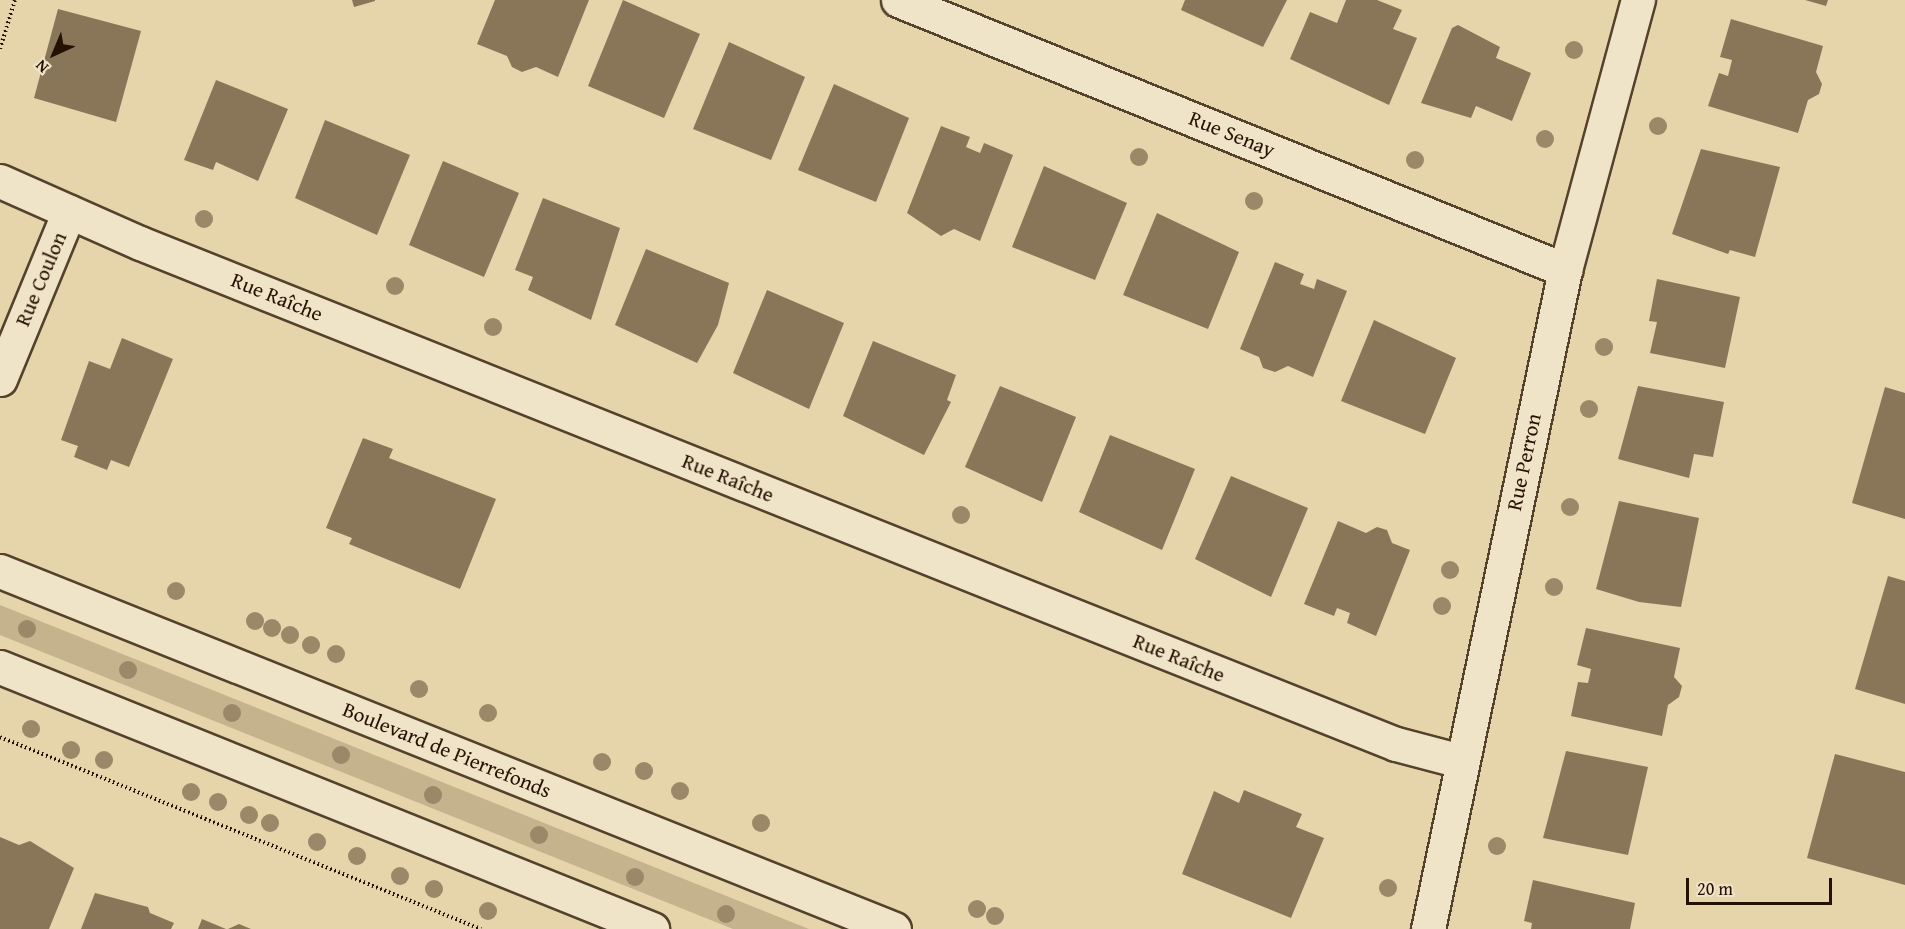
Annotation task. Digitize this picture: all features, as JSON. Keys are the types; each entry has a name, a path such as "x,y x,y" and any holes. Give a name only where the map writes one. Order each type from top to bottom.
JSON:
{"street":[{"name":"Rue Senay","path":"898,0 1565,270"},
{"name":"Rue Perron","path":"1428,929 1461,760 1565,270 1638,0"},
{"name":"Rue Raîche","path":"0,182 69,212 1385,740 1461,760"},
{"name":"Rue Coulon","path":"0,379 69,212"},
{"name":"Boulevard de Pierrefonds","path":"0,571 894,929"},
{"path":"0,667 652,929"}],"path":[{"path":"0,49 15,0"},
{"path":"0,736 481,929"}],"shaded area":[{"path":"0,605 809,929 733,929 0,635"}],"building":[{"path":"352,0 375,0 375,1 354,7"},
{"path":"495,0 589,0 558,77 536,67 522,72 512,67 507,56 477,44"},
{"path":"623,0 700,34 664,118 588,86"},
{"path":"1185,0 1287,0 1263,47 1181,10"},
{"path":"1346,0 1377,0 1402,10 1393,29 1417,38 1389,105 1290,59 1310,12 1337,23"},
{"path":"1805,0 1828,0 1826,6"},
{"path":"58,9 141,31 116,122 34,98"},
{"path":"1731,19 1823,46 1816,72 1822,84 1819,94 1808,100 1798,133 1708,106 1719,73 1728,76 1732,60 1720,57"},
{"path":"1458,25 1500,47 1496,58 1531,73 1512,121 1476,106 1471,118 1421,103 1452,28"},
{"path":"729,42 805,77 771,160 693,129"},
{"path":"216,80 288,109 258,181 216,162 213,170 184,160"},
{"path":"834,84 909,118 876,202 798,170"},
{"path":"325,120 410,155 377,235 295,198"},
{"path":"941,126 970,137 966,147 980,153 984,143 1013,155 980,241 954,229 941,236 907,213"},
{"path":"1701,149 1780,167 1755,257 1730,250 1728,254 1672,234"},
{"path":"443,161 519,193 484,277 409,245"},
{"path":"1044,166 1127,203 1095,280 1012,247"},
{"path":"543,198 620,228 591,320 528,290 533,277 515,270"},
{"path":"1157,213 1239,252 1208,329 1123,295"},
{"path":"646,249 729,283 718,325 697,363 615,325"},
{"path":"1275,262 1304,274 1300,284 1314,289 1317,279 1347,291 1313,377 1288,366 1275,372 1263,368 1259,357 1240,349"},
{"path":"1657,279 1740,297 1725,368 1650,353 1657,322 1649,321"},
{"path":"767,290 844,323 809,409 733,373"},
{"path":"1374,320 1456,358 1425,434 1341,401"},
{"path":"122,338 173,359 129,467 111,460 107,470 74,457 78,446 61,440 89,361 110,369"},
{"path":"873,341 956,375 947,400 951,402 924,455 843,416"},
{"path":"1000,386 1076,417 1042,502 965,467"},
{"path":"1638,386 1724,402 1713,457 1694,454 1689,478 1618,459"},
{"path":"1885,387 1905,393 1905,519 1852,503"},
{"path":"1110,435 1195,469 1162,550 1079,512"},
{"path":"363,438 393,449 389,458 496,499 460,589 349,544 352,538 326,528"},
{"path":"1231,476 1308,508 1271,597 1195,559"},
{"path":"1619,501 1699,518 1681,607 1639,602 1596,589"},
{"path":"1338,521 1366,533 1377,527 1387,530 1392,543 1410,550 1376,636 1347,623 1350,613 1337,608 1334,616 1304,604"},
{"path":"1888,576 1905,581 1905,704 1855,689"},
{"path":"1586,628 1680,648 1674,677 1682,686 1679,697 1668,705 1662,736 1571,716 1578,682 1588,683 1591,669 1577,665"},
{"path":"1566,751 1648,767 1628,855 1543,838"},
{"path":"1835,754 1905,772 1905,885 1807,858"},
{"path":"1244,790 1302,814 1296,827 1324,838 1291,918 1182,874 1214,791 1239,803"},
{"path":"0,837 19,845 30,841 74,868 49,929 0,929"},
{"path":"1533,880 1635,903 1630,929 1531,929 1532,923 1524,921"},
{"path":"95,893 148,907 150,913 174,923 171,929 81,929"},
{"path":"202,919 226,929 198,929"},
{"path":"239,924 251,929 228,929"}]}
